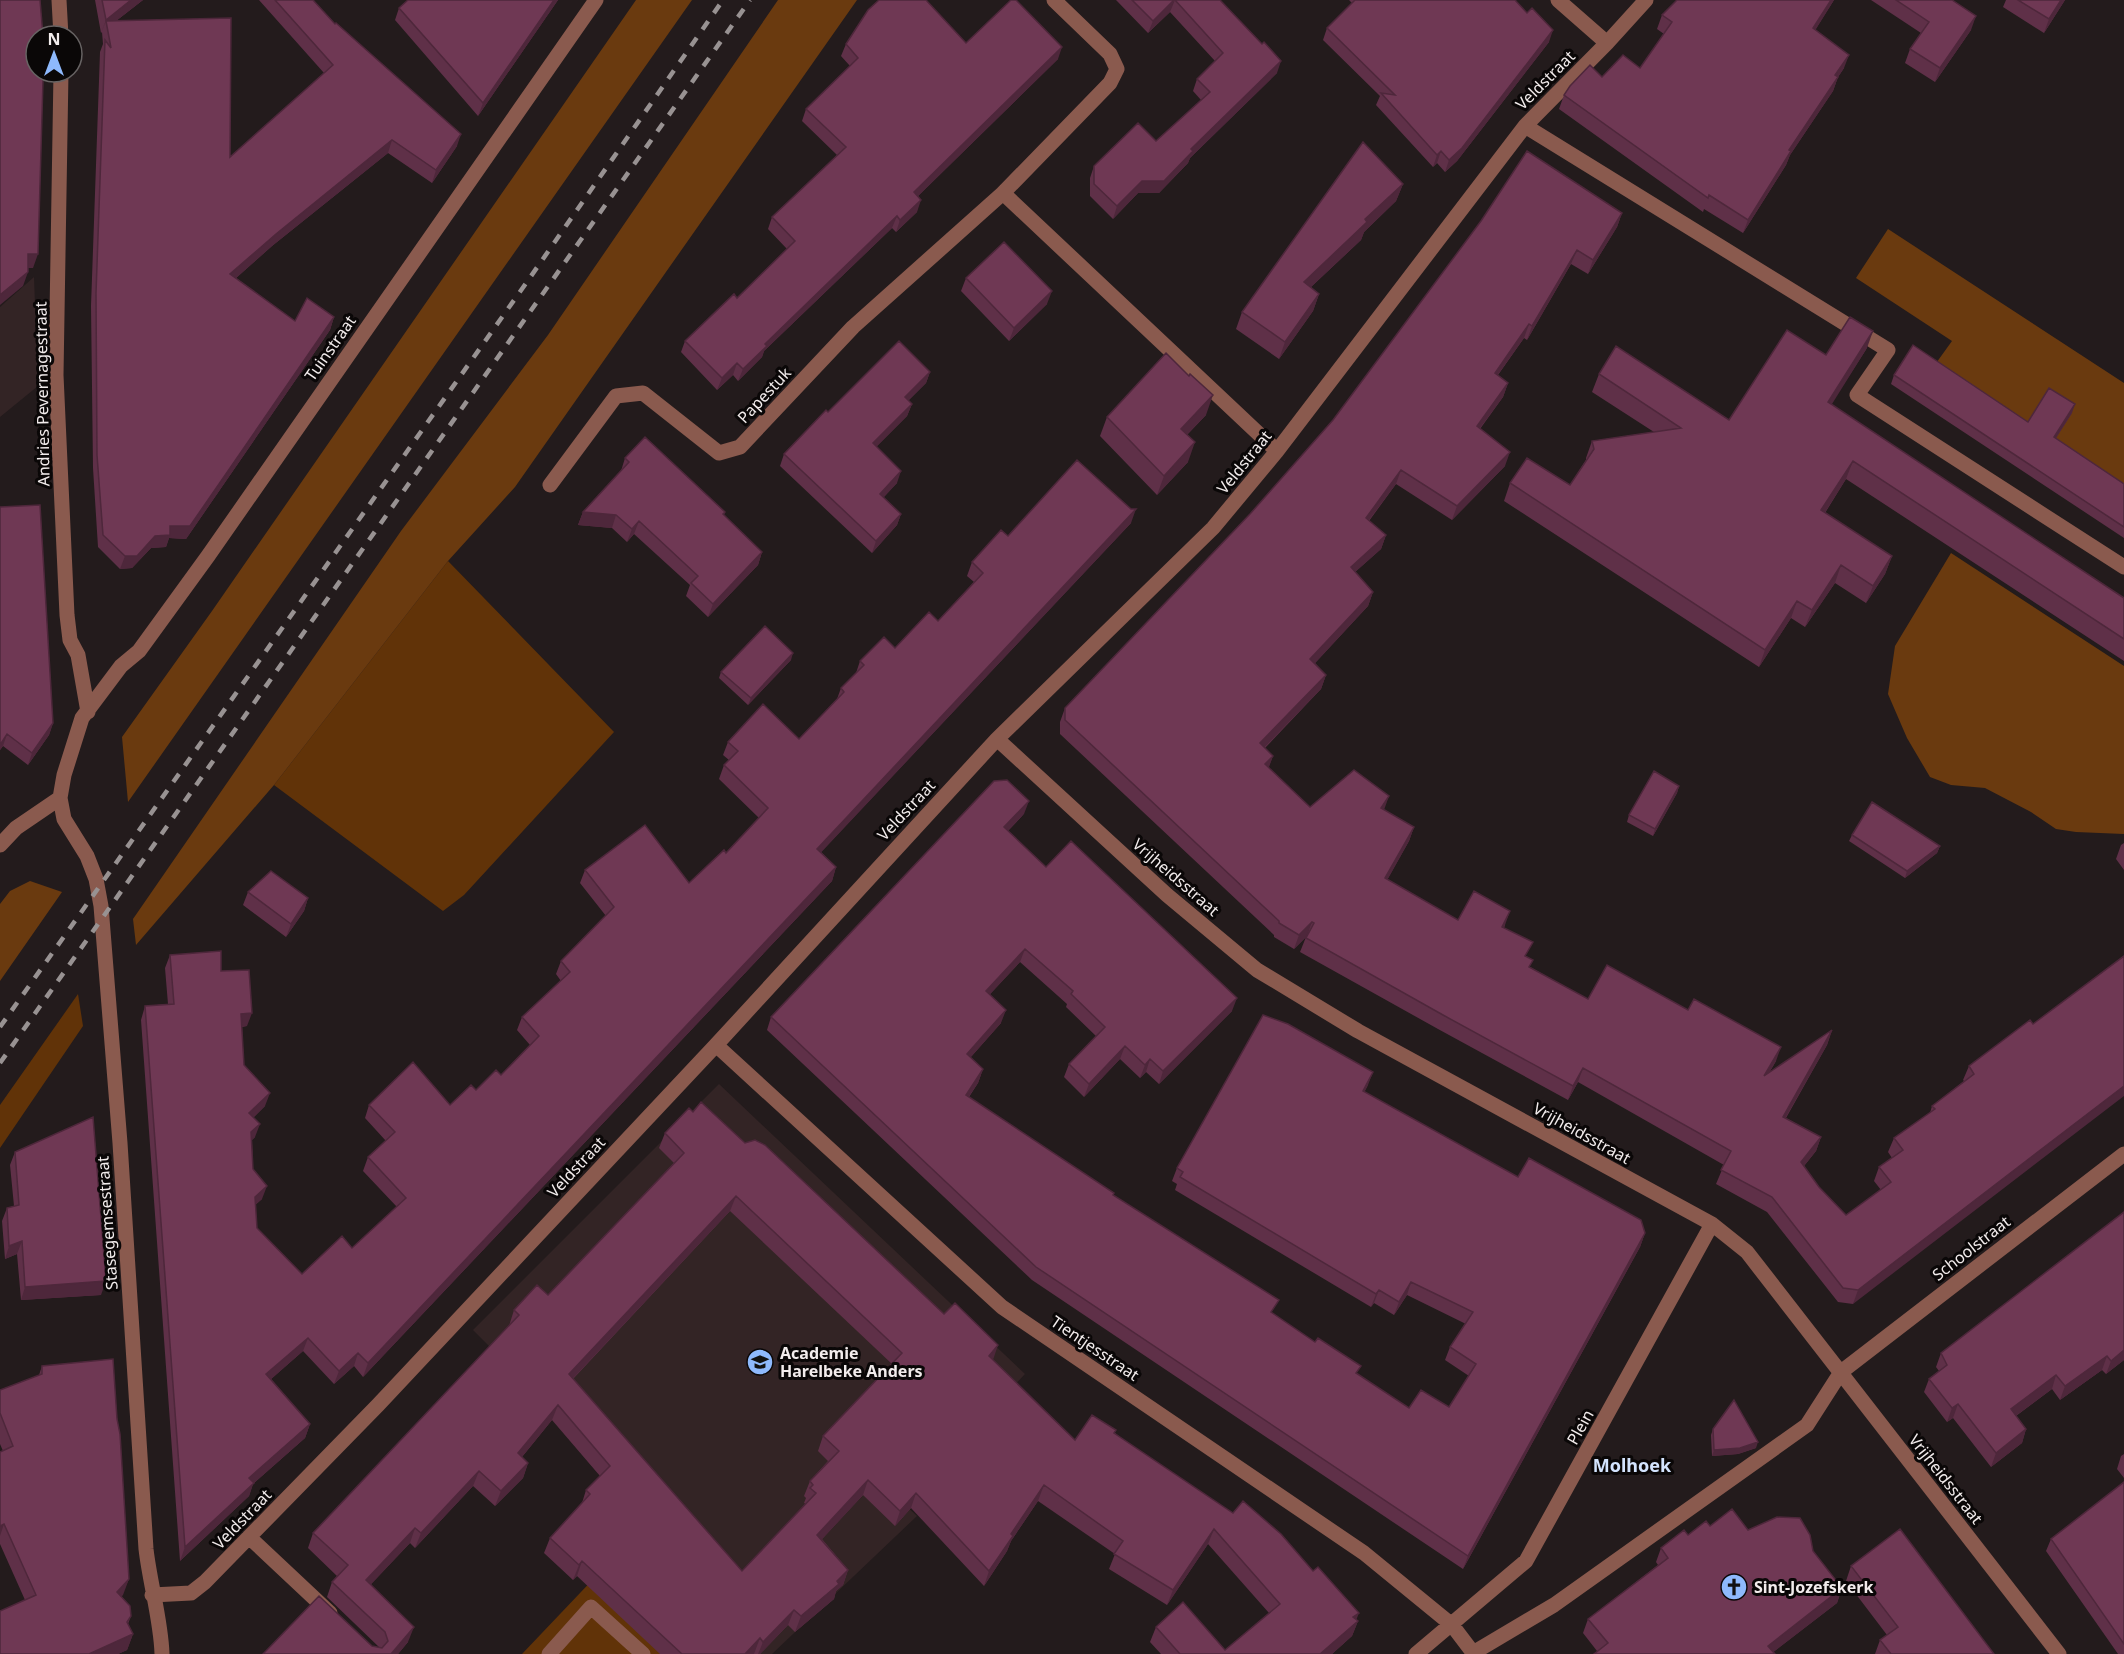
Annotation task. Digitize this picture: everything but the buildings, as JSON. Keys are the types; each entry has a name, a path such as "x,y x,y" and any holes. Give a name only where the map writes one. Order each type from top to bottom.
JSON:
{"street":[{"path":"59,0 60,24"},
{"name":"Tuinstraat","path":"60,798 64,775 82,718 121,666 139,651 596,0"},
{"name":"Papestuk","path":"550,485 616,396 643,393 719,453 740,447 853,327 1003,193 1110,82 1117,69 1110,54 1054,0"},
{"path":"1558,0 1607,43"},
{"name":"Veldstraat","path":"152,1595 191,1593 205,1582 378,1405 716,1045 997,739 1213,528 1277,451 1525,126 1646,0"},
{"name":"Andries Pevernagestraat","path":"62,84 57,398 67,615 70,640 78,655 88,712"},
{"path":"1525,126 1888,350 1857,395 2124,567"},
{"path":"1003,193 1277,451"},
{"name":"Vrijheidsstraat","path":"997,739 1167,896 1257,970 1358,1031 1712,1224 1747,1252 2060,1654"},
{"path":"0,845 16,828 60,798"},
{"name":"Stasegemsestraat","path":"60,798 64,819 87,856 96,879 101,906 120,1143 146,1549 152,1595 162,1640 162,1654"},
{"name":"Tientjesstraat","path":"716,1045 1002,1307 1364,1553 1452,1625 1474,1654"},
{"name":"Schoolstraat","path":"1840,1372 2124,1154"},
{"name":"Plein","path":"1416,1654 1526,1562 1712,1224"},
{"path":"1474,1654 1554,1605 1807,1425 1840,1372"},
{"path":"249,1537 340,1623"},
{"path":"549,1654 591,1607 643,1654"}],"shaded area":[{"path":"636,0 692,0 128,802 122,737"},
{"path":"778,0 857,0 515,487 448,561 274,785 136,945 133,919 401,531 548,335"},
{"path":"1888,229 2124,383 2124,489 1934,366 1952,341 1856,278"},
{"path":"34,277 38,386 0,417 0,307"},
{"path":"1951,553 2124,666 2124,834 2056,829 2031,812 1985,788 1951,785 1930,777 1907,738 1888,694 1895,646"},
{"path":"448,561 614,732 464,895 443,911 274,785"},
{"path":"30,881 62,892 0,981 0,904 10,891"},
{"path":"78,994 83,1026 0,1148 0,1105"},
{"name":"Academie Harelbeke Anders","path":"719,1084 1025,1374 903,1503 917,1516 772,1654 738,1654 643,1526 494,1351 473,1330"},
{"path":"638,1532 738,1654 522,1654"}],"railway":[{"path":"0,1027 529,279 723,0"},
{"path":"0,1063 750,0"}],"place":[{"name":"Academie Harelbeke Anders","path":"760,1362"},
{"name":"Sint-Jozefskerk","path":"1734,1587"}],"district":[{"name":"Molhoek","path":"1632,1465"}]}
